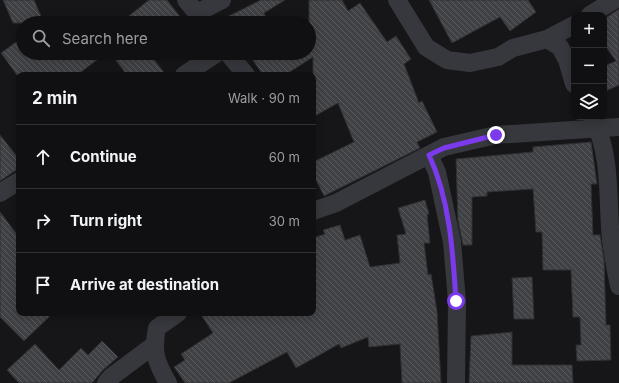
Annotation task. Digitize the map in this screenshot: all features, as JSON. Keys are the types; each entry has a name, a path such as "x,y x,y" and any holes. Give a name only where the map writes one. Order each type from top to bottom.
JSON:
{"street":[{"path":"196,12 222,0"},
{"path":"397,0 426,47 447,60 470,63 498,57 513,48 547,39 571,27"},
{"path":"595,12 614,0"},
{"path":"547,39 560,47 571,76"},
{"path":"188,72 206,60"},
{"path":"234,60 244,72"},
{"path":"595,123 604,156 611,241 619,286"},
{"path":"316,208 336,203 444,148 496,135 595,123 619,127"},
{"path":"429,155 437,172 452,242 456,301 456,383"},
{"path":"0,193 16,184"},
{"path":"168,383 158,366 154,346 157,328 174,316"},
{"path":"106,383 111,376 154,346"}],"building":[{"path":"3,0 34,0 41,16 16,16 16,23 13,23"},
{"path":"149,0 167,0 180,16 129,16"},
{"path":"261,0 285,0 264,13 266,16 229,16"},
{"path":"309,0 342,0 348,11 360,3 387,42 396,36 411,59 404,64 419,103 422,101 437,132 417,142 420,148 324,196 316,180 316,161 354,142 338,103 316,115 316,72 313,72 313,60 316,60 316,16 309,16"},
{"path":"429,0 528,0 536,12 510,31 500,17 452,43"},
{"path":"619,9 619,85 607,91 607,65 616,61 607,48 607,17"},
{"path":"16,42 16,60 97,60 81,72 16,72 16,74 1,53"},
{"path":"116,60 154,60 164,72 125,72"},
{"path":"253,60 308,60 290,72 261,72"},
{"path":"0,135 16,155 16,170 0,181"},
{"path":"591,142 597,184 591,184 593,235 600,235 604,260 606,325 610,325 611,360 577,361 576,345 581,345 580,317 573,317 571,270 543,270 542,232 536,232 533,189 487,192 487,196 472,197 472,245 463,245 458,221 456,159 533,152 533,147"},
{"path":"425,200 429,214 427,215 430,243 424,243 428,275 431,274 437,311 441,383 402,383 400,344 369,347 368,337 341,348 339,344 296,368 287,352 229,383 185,383 174,367 185,360 181,354 213,333 202,316 316,316 316,237 325,234 323,230 340,225 345,240 360,235 370,267 400,263 397,235 406,234 398,208"},
{"path":"0,212 16,233 16,316 50,316 24,341 0,317"},
{"path":"532,277 534,319 514,319 512,278"},
{"path":"512,332 512,365 572,365 573,383 469,383 471,336"},
{"path":"102,341 118,357 103,370 92,383 19,383 7,370 35,344 59,370 81,348 88,355"}],"route":[{"path":"456,301 452,242 437,172 429,155 444,148 496,135"}]}
